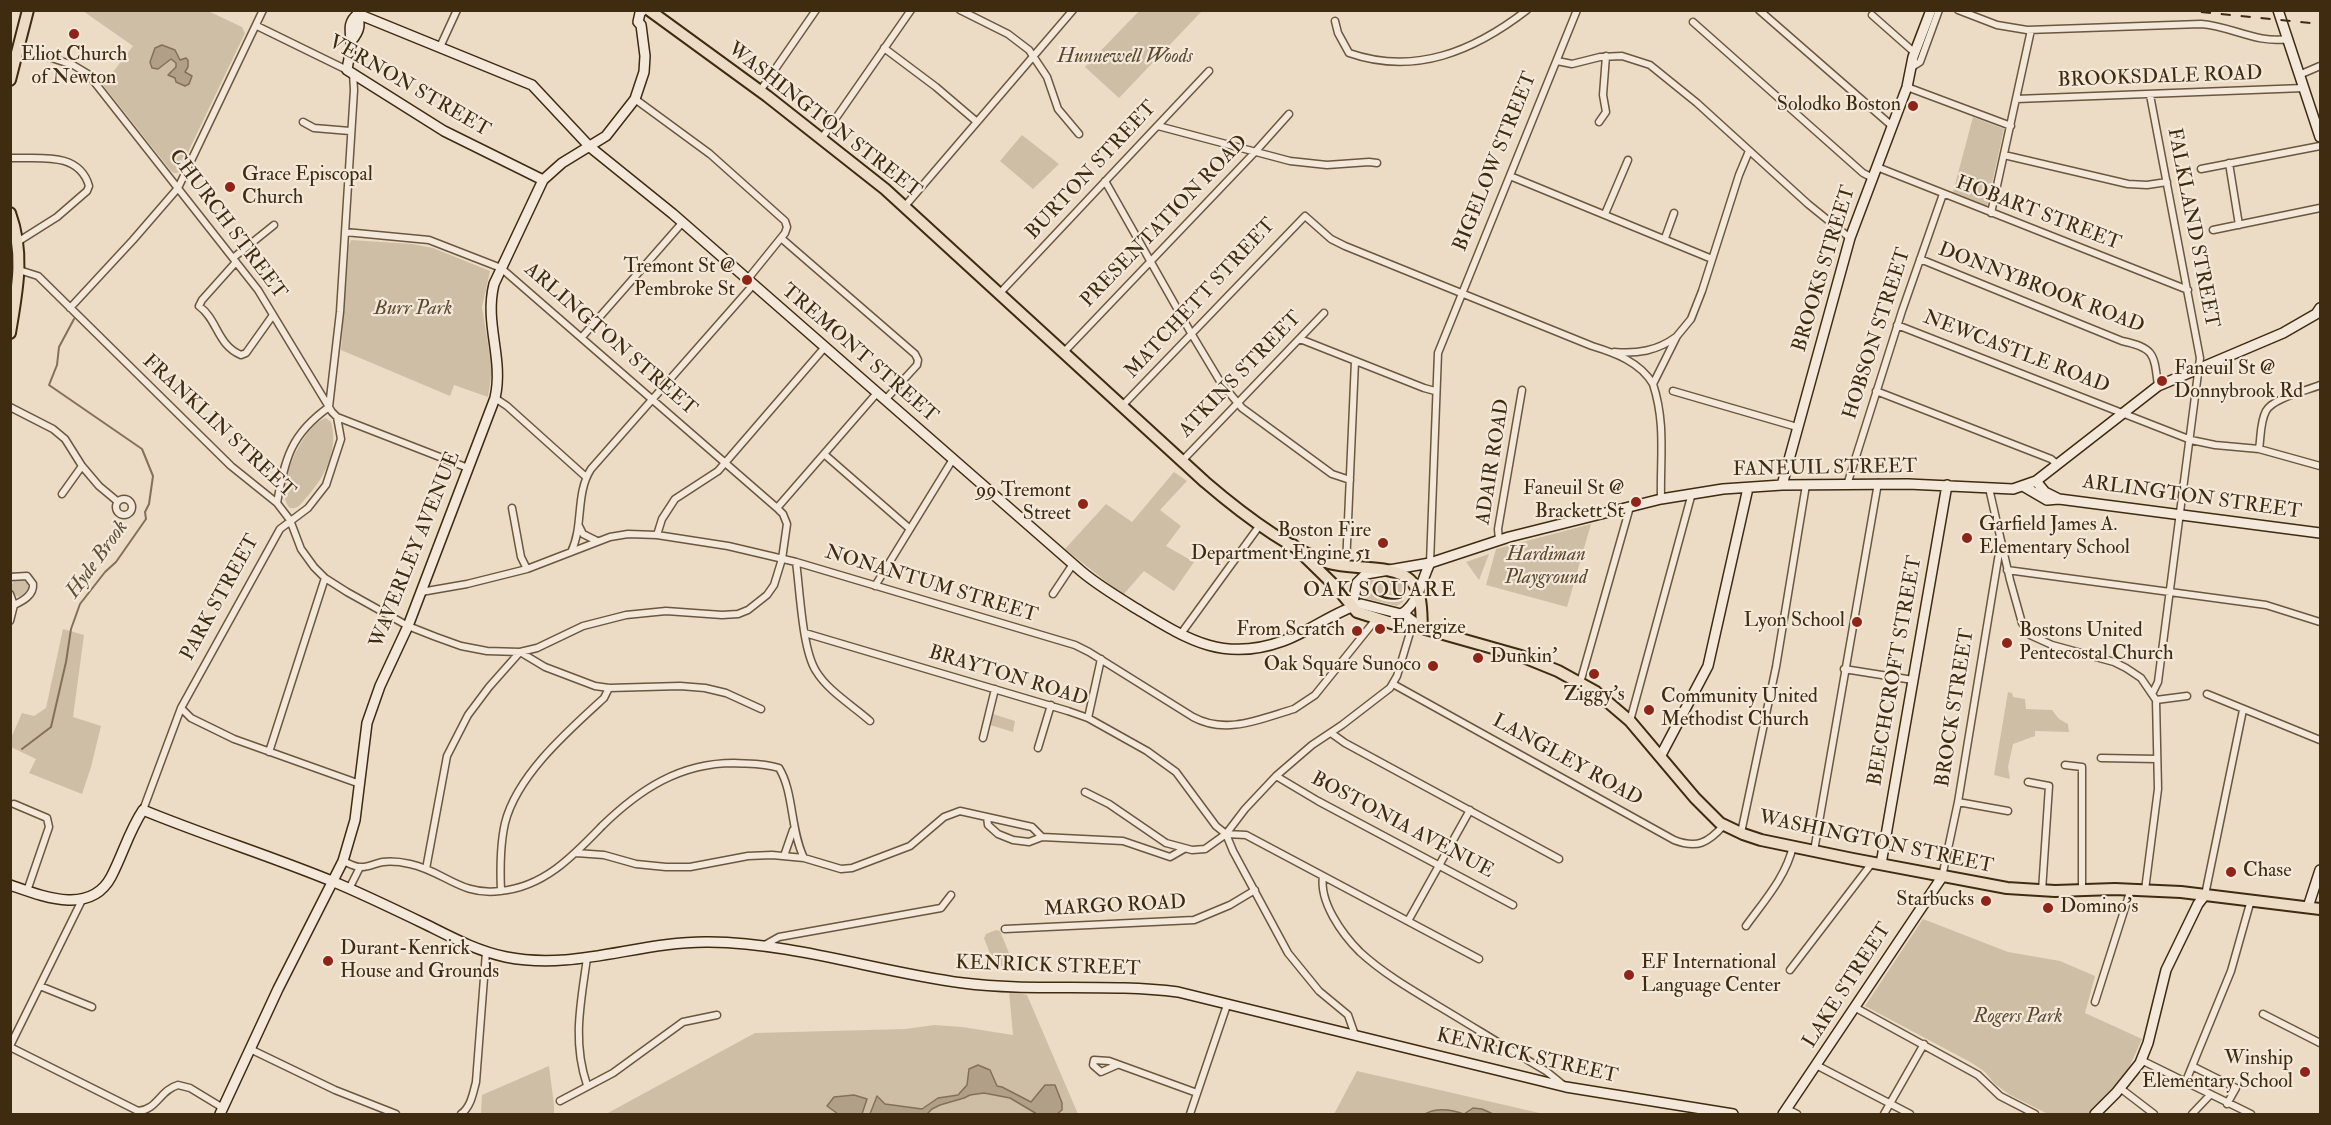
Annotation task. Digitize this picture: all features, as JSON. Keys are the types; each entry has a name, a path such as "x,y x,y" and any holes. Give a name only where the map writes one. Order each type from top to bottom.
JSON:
{"main road":[{"path":"10,80 14,46 28,10"},
{"name":"WASHINGTON STREET","path":"646,10 822,138 905,207 999,294 1035,331 1064,352 1214,489 1293,545 1333,584 1357,612 1415,626 1528,659 1580,683 1611,703 1630,721 1695,798 1724,825 1761,840 2007,888 2042,891 2131,889 2205,895 2320,909"},
{"path":"10,213 19,241 19,270 11,331"},
{"name":"FANEUIL STREET","path":"1293,545 1328,562 1384,571"},
{"path":"1333,584 1334,572 1339,567 1346,566"},
{"path":"1384,571 1408,578 1418,593 1421,607 1415,626"}],"street":[{"path":"70,308 178,188 263,10"},
{"path":"440,47 457,10"},
{"name":"WAVERLEY AVENUE","path":"221,1111 278,988 343,861 355,820 367,723 385,675 408,626 495,398 499,367 490,317 490,300 501,268 543,180 562,163 606,136 635,99 644,72 645,56 641,25 646,10"},
{"path":"760,91 816,10"},
{"path":"822,138 911,10"},
{"path":"905,207 1073,10"},
{"path":"1335,21 1338,33 1349,53 1369,60 1401,63 1442,57 1488,36 1527,10"},
{"path":"1557,61 1576,10"},
{"path":"1759,10 1892,126"},
{"name":"BROOKS STREET","path":"1782,485 1850,238 1907,87 1915,53 1930,10"},
{"name":"BROOKS STREET","path":"1912,67 1920,62 1939,10"},
{"path":"1958,10 1997,26 2031,30 2201,24 2226,27 2264,40 2288,39"},
{"path":"2278,10 2320,137"},
{"path":"277,503 283,472 297,439 310,420 329,407 340,312 354,90 350,72 351,41 358,34 360,26 358,12"},
{"name":"TREMONT STREET","path":"358,12 532,85 590,147 682,223 1073,564 1098,585 1180,635 1200,644 1220,649 1261,647 1291,638 1352,607"},
{"path":"965,12 1012,37 1034,56 1047,77 1058,110 1079,134"},
{"path":"1872,15 1915,53"},
{"path":"1693,22 1863,173 1873,178"},
{"name":"VERNON STREET","path":"257,26 350,72 461,140 543,180"},
{"path":"1991,213 2031,30"},
{"name":"CHURCH STREET","path":"14,46 73,65 88,74 258,290 337,417"},
{"path":"884,48 931,83 977,122"},
{"path":"1599,122 1606,112 1603,95 1606,56"},
{"name":"BIGELOW STREET","path":"1418,593 1430,562 1438,353 1557,61 1572,64 1606,56 1630,57 1656,69 1808,204 1850,238"},
{"path":"2299,75 2320,66"},
{"name":"BURTON STREET","path":"999,294 1209,71"},
{"path":"354,90 369,83"},
{"path":"1907,87 2011,126"},
{"name":"BROOKSDALE ROAD","path":"2016,99 2304,88"},
{"name":"FALKLAND STREET","path":"2150,95 2200,355 2191,440 2158,682 2152,694"},
{"path":"572,552 579,526 586,477 750,282 787,227 779,215 710,154 635,99"},
{"name":"PRESENTATION ROAD","path":"1064,352 1289,114"},
{"path":"303,122 314,128 350,131"},
{"path":"1158,126 1255,152 1314,164 1338,165 1369,162 1377,164"},
{"path":"2201,169 2320,146"},
{"path":"1653,384 1677,336 1690,319 1749,151"},
{"path":"2004,155 2128,184 2147,185 2167,182"},
{"path":"10,158 65,159 75,165 88,181 89,186 87,191 57,217 19,241"},
{"path":"1605,214 1628,159"},
{"path":"2229,163 2238,225"},
{"name":"HOBART STREET","path":"1877,167 2188,290"},
{"path":"1510,176 1712,259"},
{"path":"1106,181 1215,375 1237,403 1332,474 1350,480"},
{"name":"HOBSON STREET","path":"1847,485 1897,325 1943,194"},
{"path":"2213,230 2320,208"},
{"path":"1665,238 1674,213"},
{"name":"MATCHETT STREET","path":"1122,406 1305,216 1338,243 1462,292"},
{"path":"582,337 682,223"},
{"path":"273,315 246,352 241,355 222,341 211,317 199,306 234,260 274,225"},
{"name":"ARLINGTON STREET","path":"345,232 429,240 501,268 777,508"},
{"path":"781,238 915,354 918,360 917,365 885,400"},
{"name":"DONNYBROOK ROAD","path":"1920,259 2147,348 2152,353 2158,386"},
{"name":"FRANKLIN STREET","path":"19,270 38,276 231,466 277,503 290,520 301,549 325,578 347,592 408,626 461,646 486,651 520,652 566,676 609,688 680,686 705,688 726,693 761,709"},
{"path":"1462,292 1611,352 1642,369 1653,384 1660,406 1663,432 1661,499"},
{"name":"ATKINS STREET","path":"1182,461 1324,313"},
{"name":"FANEUIL STREET","path":"1384,571 1430,562 1499,540 1692,493 1782,485 1878,483 1947,484 2013,489 2036,481 2158,386 2283,333 2319,313"},
{"name":"NEWCASTLE ROAD","path":"1897,325 2191,440 2216,445 2259,448 2320,466"},
{"path":"1611,352 1649,351 1666,345 1677,336"},
{"path":"1300,339 1436,391"},
{"path":"657,535 662,519 675,499 711,477 724,464 825,347"},
{"path":"1346,566 1355,361"},
{"path":"2259,448 2263,418 2267,409 2274,402 2320,385"},
{"name":"ADAIR ROAD","path":"1499,540 1498,529 1522,390"},
{"path":"1673,391 1797,427"},
{"path":"1876,391 2029,450 2057,464"},
{"path":"426,869 447,756 468,715 520,652 539,647 584,626 626,615 666,611 738,614 754,607 768,596 782,559 787,524 783,514 777,508 877,393"},
{"path":"495,398 507,405 586,477"},
{"path":"10,407 53,429 64,439 99,486 117,501"},
{"path":"337,417 468,468"},
{"name":"PARK STREET","path":"143,810 181,708 280,529 308,508 326,485 340,439 337,417"},
{"path":"824,454 910,529"},
{"path":"875,586 953,459"},
{"path":"62,494 82,466"},
{"name":"ARLINGTON STREET","path":"2036,481 2046,492 2059,499"},
{"path":"1814,851 1878,483"},
{"name":"BEECHCROFT STREET","path":"1877,863 1913,680 1947,484"},
{"path":"1741,833 1776,667 1806,485"},
{"name":"ARLINGTON STREET","path":"2023,486 2047,500 2059,499 2320,533"},
{"path":"1660,758 1708,666 1749,488"},
{"path":"1989,488 2007,570 2022,623 2030,635 2052,645 2114,662 2141,678 2156,700 2156,815 2145,890"},
{"path":"1630,721 1692,493"},
{"path":"1580,683 1630,507"},
{"path":"512,508 521,557 527,569"},
{"path":"1180,635 1261,524"},
{"path":"579,526 583,534 598,541"},
{"name":"NONANTUM STREET","path":"421,592 467,585 527,569 598,541 628,534 657,535 728,546 796,562 1075,645 1200,721 1217,726 1238,725 1294,710 1304,704 1315,694 1377,618"},
{"name":"BROCK STREET","path":"1942,877 1958,802 2001,544"},
{"path":"796,562 810,660 823,681 870,721"},
{"path":"1053,594 1073,564"},
{"path":"2007,570 2266,605 2320,622"},
{"path":"1352,607 1354,592 1360,578 1366,574 1384,571"},
{"path":"10,577 27,576 33,584 32,592 23,601 14,605"},
{"path":"269,752 325,578"},
{"path":"1377,618 1389,618 1402,614 1418,593"},
{"path":"10,594 14,605 10,621"},
{"name":"WASHINGTON STREET","path":"1352,607 1365,604 1402,614 1415,626"},
{"path":"1085,792 1109,804 1152,835 1184,849 1205,849 1226,834 1252,801 1276,776 1312,745 1383,694 1393,684 1415,626"},
{"name":"BRAYTON ROAD","path":"805,633 1051,705 1088,718 1147,751 1176,772 1211,819 1226,834 1288,952 1320,991 1348,1015 1354,1035"},
{"path":"1088,718 1101,659"},
{"path":"1844,669 1913,680"},
{"name":"LANGLEY ROAD","path":"1393,684 1674,840 1691,845 1701,843 1712,839 1724,825"},
{"path":"501,891 501,846 506,821 514,799 531,773 556,743 604,698 609,688"},
{"path":"983,738 995,689"},
{"path":"2207,694 2320,740"},
{"path":"2156,700 2187,696"},
{"path":"1038,748 1051,705"},
{"path":"181,708 191,718 234,739 360,784"},
{"path":"2095,1114 2120,1088 2141,1060 2148,1043 2166,970 2198,904 2205,895 2243,710"},
{"path":"1331,733 1345,743 1559,859"},
{"path":"2100,758 2157,759"},
{"path":"343,861 360,867 383,862 398,862 426,869 466,889 501,891 525,886 545,878 576,853 632,799 678,772 708,764 760,764 779,768 787,786 794,829 804,858"},
{"path":"2065,765 2082,767 2082,890"},
{"name":"BOSTONIA AVENUE","path":"1276,776 1318,801 1513,905"},
{"path":"2028,782 2049,786 2042,891"},
{"path":"1958,802 2008,812"},
{"path":"14,804 46,818 50,827 27,891"},
{"path":"10,885 57,900 82,900 94,895 111,877 132,827 143,810"},
{"name":"KENRICK STREET","path":"143,810 333,881 486,952 551,962 683,942 732,943 968,983 1017,987 1156,989 1178,992 1566,1087 1733,1114"},
{"path":"1408,921 1470,810"},
{"path":"576,853 595,854 636,864 666,867 690,867 748,856 784,856 804,858 834,868 852,868 910,846 939,821 954,813 968,812 1032,827 1042,837"},
{"path":"987,818 988,825 998,834 1012,840 1029,842 1042,837 1123,841 1170,857 1184,849"},
{"path":"784,856 794,829"},
{"path":"1226,834 1246,835 1479,959"},
{"path":"590,839 595,854"},
{"path":"1746,926 1777,884 1793,846"},
{"path":"1790,970 1877,863"},
{"path":"349,889 360,867"},
{"path":"2308,907 2320,870"},
{"path":"1323,876 1324,897 1340,926 1358,950 1402,984 1546,1071 1566,1087"},
{"name":"LAKE STREET","path":"1785,1112 1818,1066 1942,877"},
{"path":"2095,1002 2131,889"},
{"name":"MARGO ROAD","path":"1005,929 1194,920 1230,905 1255,890"},
{"path":"763,947 779,937 941,908 951,895"},
{"path":"82,900 10,1047 138,1111 153,1106 165,1092 178,1085 190,1088 221,1111"},
{"path":"2186,1081 2231,971 2252,900"},
{"path":"461,1114 466,1111 471,1101 476,1082 486,952"},
{"path":"587,958 578,1011 578,1030 582,1069 587,1085"},
{"path":"40,986 92,1007"},
{"path":"1190,1114 1227,1005"},
{"path":"1856,1008 1978,1075 2000,1096 2035,1114"},
{"path":"2263,1014 2319,1040"},
{"path":"560,1101 613,1073 683,1022 717,1015"},
{"path":"1884,1114 1924,1044"},
{"path":"250,1049 335,1090 396,1114"},
{"path":"2141,1060 2251,1114"},
{"path":"1117,1065 1197,1093"},
{"path":"1818,1066 1910,1114"},
{"path":"2192,1066 2235,1088 2227,1104"},
{"path":"2120,1088 2154,1114"},
{"path":"2192,1114 2210,1095"},
{"path":"1785,1112 1797,1114"}],"green space":[{"path":"83,11 208,11 242,27 245,33 178,173 171,171 103,85 133,46"},
{"name":"Hunnewell Woods","path":"1139,11 1202,11 1119,98 1085,67"},
{"path":"1973,117 2004,129 1987,206 1953,192"},
{"path":"1022,135 1059,164 1033,189 1000,161"},
{"name":"Burr Park","path":"351,240 412,244 433,248 490,271 482,307 492,369 488,397 454,385 450,396 341,350"},
{"path":"326,418 331,422 333,443 324,473 302,503 290,508 285,499 285,487 293,458 309,432 317,423"},
{"path":"1174,472 1187,481 1160,510 1181,526 1166,546 1194,562 1174,591 1144,571 1123,595 1065,549 1106,504 1132,522"},
{"name":"Hardiman Playground","path":"1591,524 1567,607 1486,585 1496,549"},
{"path":"1489,554 1479,580 1466,562"},
{"path":"20,579 26,582 29,588 26,594 20,597 14,594 11,588 14,582"},
{"name":"OAK SQUARE","path":"1370,580 1401,583 1406,591 1403,602 1397,606 1364,598 1363,585"},
{"path":"63,629 84,635 73,717 101,726 82,794 29,773 36,759 11,747 11,738 22,713 34,716 46,708"},
{"path":"2008,692 2012,693 2013,697 2025,699 2026,709 2052,710 2059,719 2068,724 2069,732 2035,731 2035,736 2013,744 2008,767 2010,779 1994,775"},
{"path":"993,714 1015,721 1013,732 990,725"},
{"name":"Rogers Park","path":"1923,919 2008,952 2060,961 2095,976 2085,1013 2142,1039 2127,1072 2089,1114 2048,1114 2010,1095 1972,1063 1865,1006"},
{"path":"996,930 1000,931 1011,958 1010,963 1002,966 994,964 984,938 986,934"},
{"path":"1009,991 1027,995 1078,1114 606,1114 755,1033 905,1029 935,1025 1013,1035"},
{"path":"549,1066 554,1114 481,1114 482,1095"},
{"path":"1357,1071 1544,1114 1334,1114"}],"shaded area":[{"path":"162,45 175,50 180,60 186,58 188,60 185,72 192,76 189,84 185,86 168,75 176,67 176,63 171,59 158,69 152,68 150,62 155,48"},
{"path":"978,1065 990,1070 997,1086 1031,1102 1045,1085 1055,1085 1062,1103 1062,1110 1057,1114 1037,1114 1010,1098 984,1093 940,1105 927,1114 870,1114 877,1096 885,1104 922,1109 938,1098 958,1095 967,1085 969,1069"},
{"path":"854,1095 867,1099 862,1114 838,1114 827,1106 834,1097"},
{"path":"1473,1108 1493,1114 1464,1114"},
{"path":"1434,1110 1444,1110 1464,1114 1425,1114"}],"waterway":[{"name":"Hyde Brook","path":"22,749 51,727 71,629 80,604 105,572 116,562 146,519 145,512 149,504 153,476 142,449 49,385 57,365 59,347 74,319"}],"railway":[{"path":"2181,10 2320,24"}],"place":[{"name":"Eliot Church of Newton","path":"74,34"},
{"name":"Solodko Boston","path":"1913,106"},
{"name":"Grace Episcopal Church","path":"230,187"},
{"name":"Tremont St @ Pembroke St","path":"747,280"},
{"name":"Faneuil St @ Donnybrook Rd","path":"2162,381"},
{"name":"Faneuil St @ Brackett St","path":"1636,502"},
{"name":"99 Tremont Street","path":"1083,504"},
{"name":"Garfield James A. Elementary School","path":"1967,538"},
{"name":"Boston Fire Department Engine 51","path":"1383,543"},
{"name":"Lyon School","path":"1857,622"},
{"name":"Energize","path":"1380,629"},
{"name":"From Scratch","path":"1357,631"},
{"name":"Bostons United Pentecostal Church","path":"2007,643"},
{"name":"Dunkin'","path":"1478,658"},
{"name":"Oak Square Sunoco","path":"1433,666"},
{"name":"Ziggy's","path":"1594,674"},
{"name":"Community United Methodist Church","path":"1649,710"},
{"name":"Chase","path":"2231,872"},
{"name":"Starbucks","path":"1986,901"},
{"name":"Domino's","path":"2048,908"},
{"name":"Durant-Kenrick House and Grounds","path":"328,961"},
{"name":"EF International Language Center","path":"1629,975"},
{"name":"Winship Elementary School","path":"2305,1072"}],"district":[{"name":"OAK SQUARE","path":"1380,591"}]}
